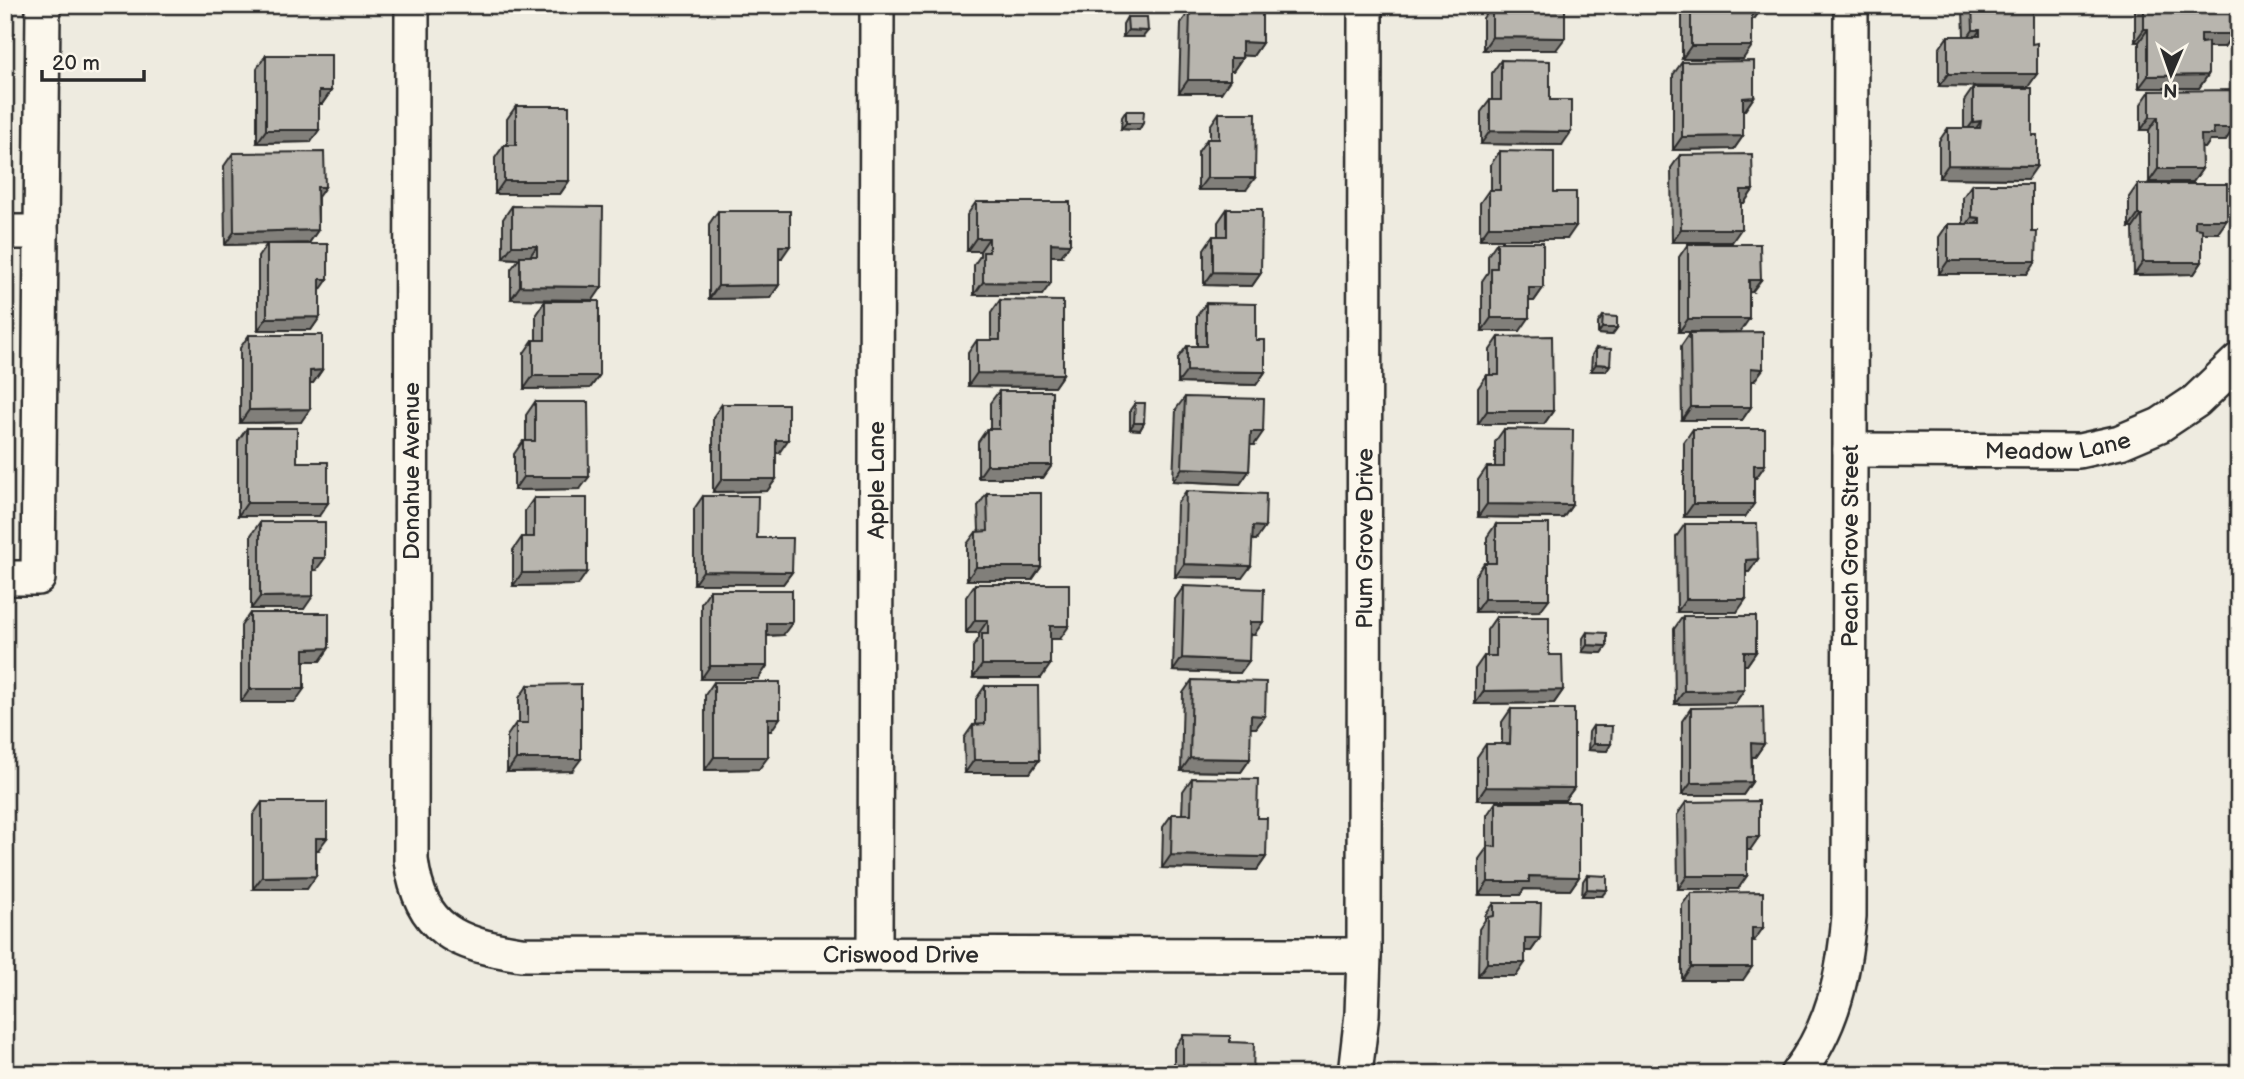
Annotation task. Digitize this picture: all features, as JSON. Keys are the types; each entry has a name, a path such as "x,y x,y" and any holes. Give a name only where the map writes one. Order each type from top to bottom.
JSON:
{"street":[{"path":"5,578 38,578 43,5"},
{"name":"Donahue Avenue","path":"412,5 411,860 414,884 425,910 442,928"},
{"name":"Apple Lane","path":"875,954 877,5"},
{"name":"Plum Grove Drive","path":"1355,1074 1362,1014 1364,956 1365,5"},
{"name":"Peach Grove Street","path":"1797,1074 1823,1032 1839,992 1849,916 1851,5"},
{"path":"5,232 41,232"},
{"name":"Meadow Lane","path":"1850,450 2079,451 2120,442 2160,425 2196,401 2239,360"},
{"name":"Criswood Drive","path":"442,928 466,942 521,954 1364,956"}],"building":[{"path":"1565,5 1565,38 1492,37 1492,6"},
{"path":"1691,5 1763,5 1752,7 1752,46 1691,46"},
{"path":"1972,5 2032,5 2032,44 2037,43 2037,74 1948,74 1948,36 1980,36 1980,30 1973,30"},
{"path":"2144,5 2233,5 2233,34 2201,34 2201,43 2208,42 2208,75 2148,76 2148,29 2144,29"},
{"path":"1190,10 1262,11 1262,43 1242,42 1242,58 1230,58 1230,80 1188,80"},
{"path":"1127,17 1147,17 1148,31 1128,30"},
{"path":"266,55 331,55 331,91 319,91 319,130 266,130"},
{"path":"1501,60 1550,61 1550,100 1571,100 1571,132 1490,131 1490,100 1501,100"},
{"path":"1754,61 1754,97 1743,98 1743,136 1682,137 1682,62"},
{"path":"1973,88 2032,88 2032,135 2037,135 2037,166 1948,165 1948,128 1980,128 1981,121 1973,122"},
{"path":"2234,90 2234,128 2213,128 2214,135 2201,135 2202,169 2158,169 2158,117 2150,117 2150,91"},
{"path":"516,106 569,106 569,181 504,181 504,145 516,145"},
{"path":"1126,111 1144,111 1143,123 1126,123"},
{"path":"1219,113 1256,113 1255,178 1207,178 1207,139 1219,139"},
{"path":"1500,151 1554,152 1554,192 1576,192 1576,226 1489,226 1489,190 1500,190"},
{"path":"324,152 325,187 317,187 318,230 234,232 233,153"},
{"path":"1752,154 1753,190 1741,190 1741,229 1681,229 1680,155"},
{"path":"1972,184 2032,184 2032,231 2037,231 2036,261 1948,261 1948,224 1980,224 1980,218 1972,217"},
{"path":"2138,184 2227,184 2227,220 2195,220 2195,228 2202,229 2202,262 2143,262"},
{"path":"976,202 1070,202 1070,244 1051,243 1051,283 983,282 983,252 989,252 989,238 976,238"},
{"path":"512,206 603,207 602,287 520,286 520,256 537,256 537,246 512,246"},
{"path":"1227,209 1262,209 1261,273 1213,272 1213,236 1227,236"},
{"path":"718,211 790,211 790,246 779,246 779,285 718,286"},
{"path":"1497,242 1543,242 1543,288 1529,288 1529,318 1491,318 1491,268 1497,268"},
{"path":"267,244 328,244 328,279 320,279 320,317 267,318"},
{"path":"1688,244 1760,244 1761,280 1749,280 1749,319 1688,319"},
{"path":"1000,300 1063,301 1063,374 977,373 977,340 1000,340"},
{"path":"545,301 599,301 599,376 533,376 533,340 545,340"},
{"path":"1206,303 1256,304 1256,340 1265,340 1265,372 1187,371 1187,346 1206,346"},
{"path":"1603,316 1617,317 1617,328 1602,328"},
{"path":"1763,332 1763,369 1751,368 1751,407 1691,407 1690,333"},
{"path":"249,335 322,335 322,370 310,371 310,409 249,410"},
{"path":"1552,336 1553,411 1487,411 1487,375 1499,375 1499,337"},
{"path":"1596,348 1611,349 1610,365 1596,364"},
{"path":"999,391 1052,391 1052,465 987,465 987,429 999,429"},
{"path":"1185,397 1264,399 1263,432 1251,432 1249,471 1182,468"},
{"path":"535,402 588,402 589,477 523,477 523,441 535,441"},
{"path":"1135,403 1145,403 1144,423 1134,423"},
{"path":"722,404 788,404 788,440 776,440 776,479 722,479"},
{"path":"247,428 297,428 297,462 328,462 328,503 247,503"},
{"path":"1504,429 1573,430 1572,505 1487,504 1487,467 1504,467"},
{"path":"1693,429 1765,429 1765,465 1754,465 1754,504 1693,504"},
{"path":"1186,491 1266,494 1265,527 1253,526 1251,566 1184,564"},
{"path":"987,493 1041,493 1041,567 976,567 976,532 988,531"},
{"path":"703,496 758,496 757,538 793,538 792,572 703,571"},
{"path":"534,498 587,498 587,572 522,573 522,537 534,537"},
{"path":"260,522 325,522 325,558 313,558 313,596 260,597"},
{"path":"1496,524 1549,524 1549,599 1484,599 1484,563 1496,563"},
{"path":"1685,524 1757,524 1758,559 1746,560 1746,599 1686,599"},
{"path":"975,584 1069,584 1069,626 1050,626 1050,665 982,665 982,634 988,634 988,620 975,620"},
{"path":"1184,586 1264,589 1263,622 1250,622 1249,661 1182,658"},
{"path":"710,590 792,590 792,623 767,623 767,666 710,666"},
{"path":"250,613 329,613 329,648 304,649 304,689 250,689"},
{"path":"1683,616 1756,616 1756,652 1744,652 1744,690 1684,691"},
{"path":"1496,617 1549,617 1549,655 1562,655 1563,690 1484,691 1484,656 1496,656"},
{"path":"1587,632 1607,633 1607,646 1587,645"},
{"path":"1192,680 1266,682 1265,716 1251,715 1250,759 1190,758"},
{"path":"714,682 780,682 780,718 768,718 768,757 714,757"},
{"path":"581,684 581,759 516,759 516,723 528,723 528,685"},
{"path":"985,686 1038,686 1039,760 974,760 973,725 985,724"},
{"path":"1763,707 1764,744 1751,743 1752,782 1691,783 1691,708"},
{"path":"1511,709 1574,709 1574,788 1486,787 1486,744 1510,744"},
{"path":"1593,726 1612,726 1611,744 1593,744"},
{"path":"1192,778 1258,779 1257,818 1267,818 1266,857 1171,855 1172,814 1191,814"},
{"path":"1759,801 1759,837 1747,837 1747,876 1687,876 1686,802"},
{"path":"262,802 327,802 327,838 316,838 316,876 262,877"},
{"path":"1496,802 1579,802 1579,877 1529,876 1529,882 1488,882 1488,846 1496,847"},
{"path":"1587,875 1607,876 1607,890 1587,889"},
{"path":"1763,892 1763,928 1752,928 1752,967 1691,967 1691,893"},
{"path":"1494,903 1541,903 1540,938 1525,938 1525,963 1487,963 1488,917 1494,916"},
{"path":"1183,1035 1230,1036 1230,1042 1254,1043 1253,1074 1183,1071"}]}
